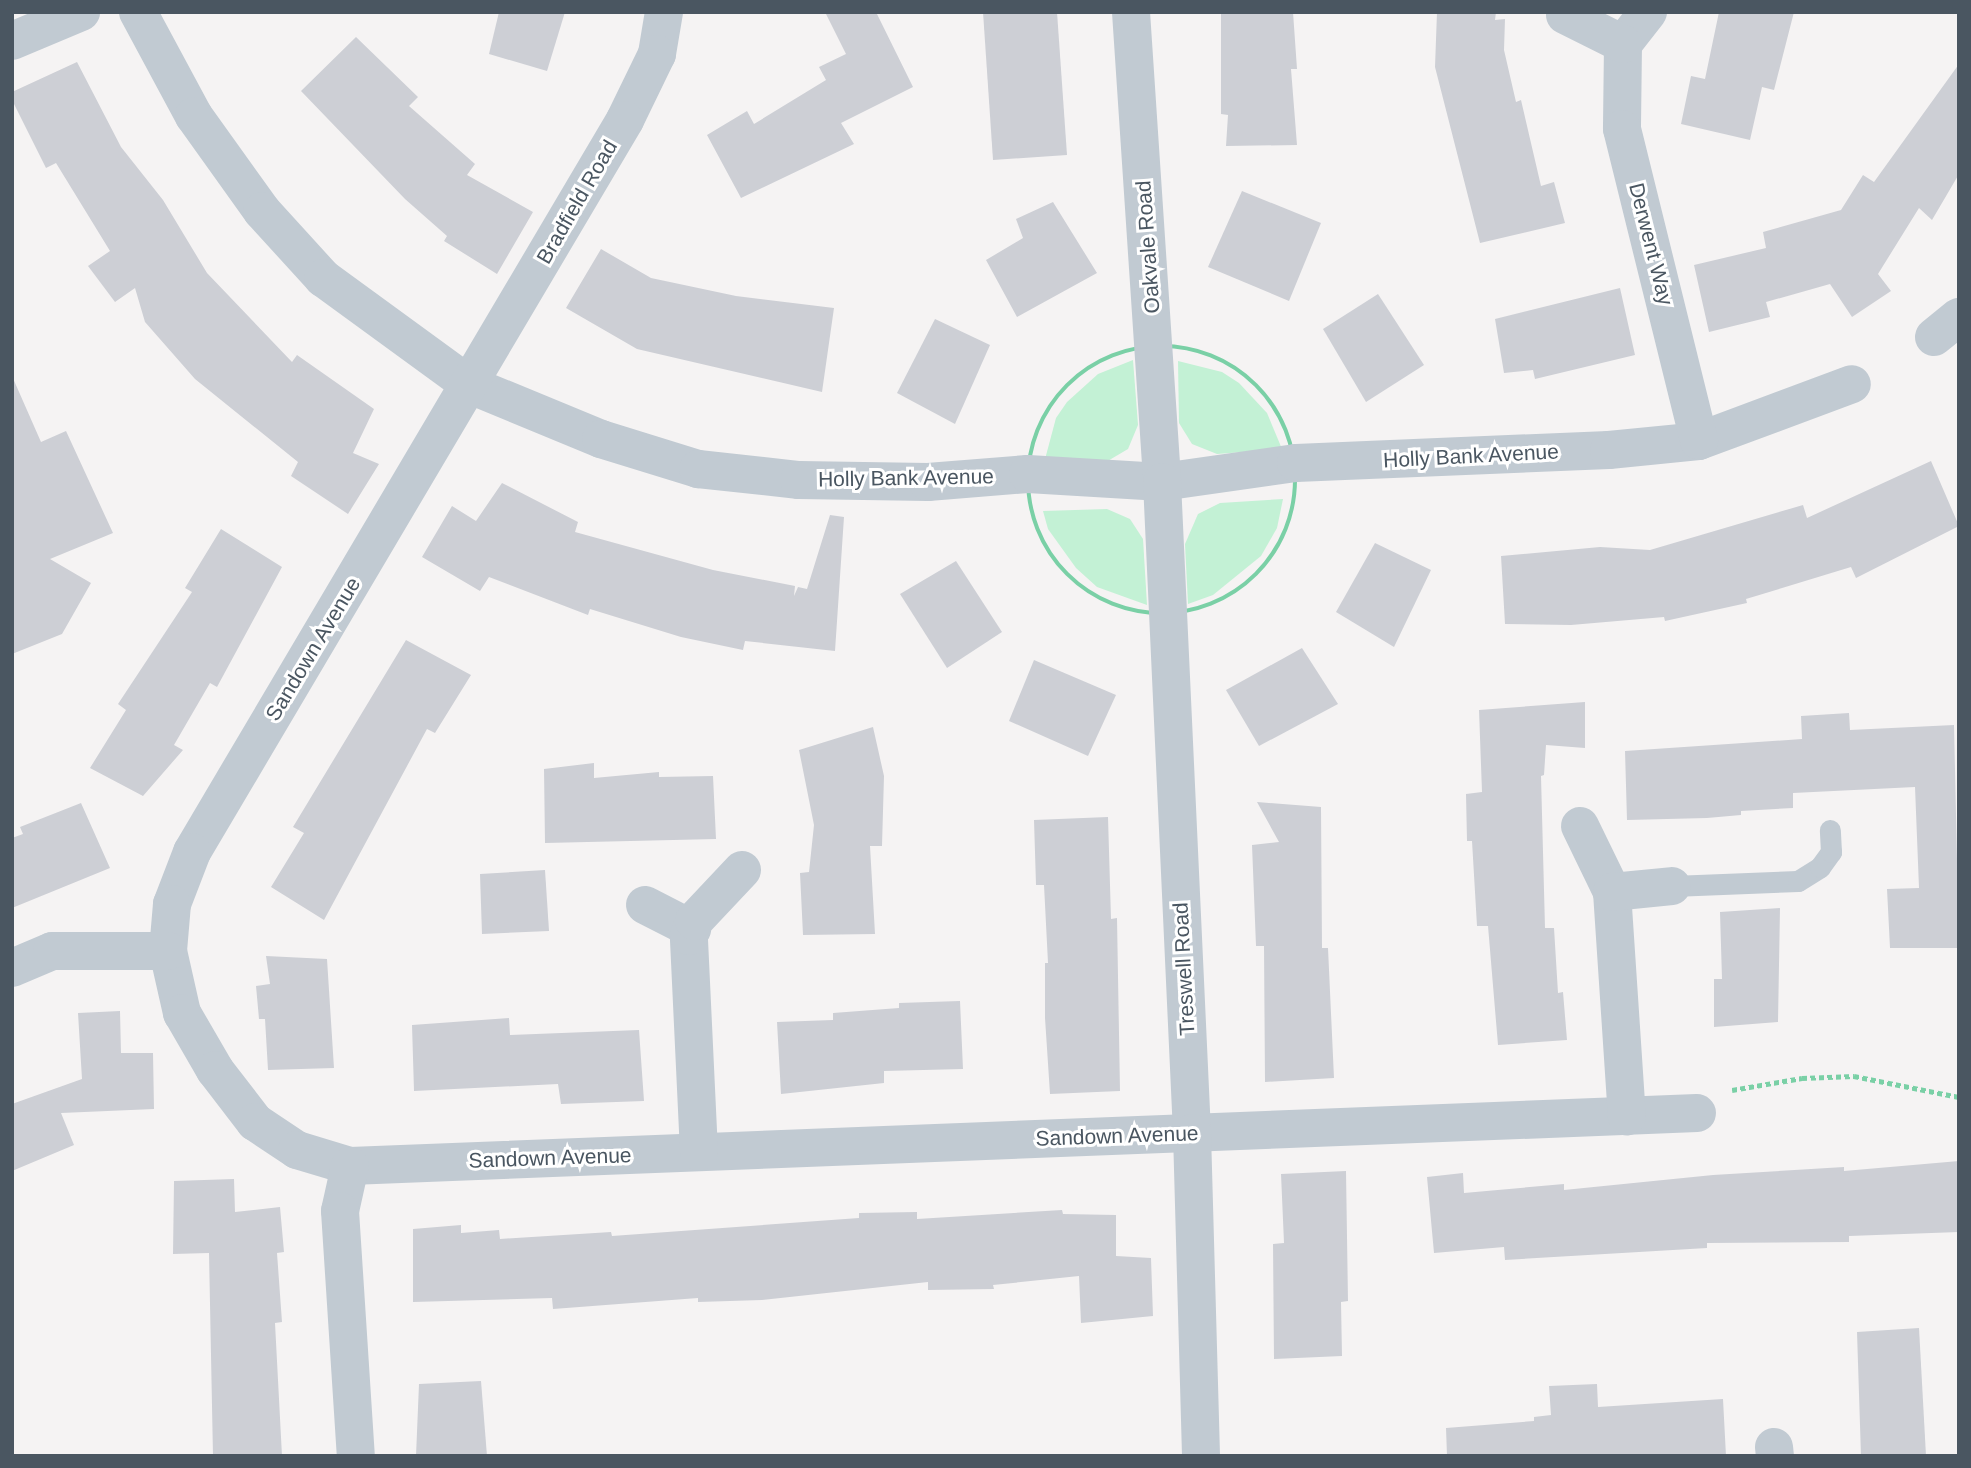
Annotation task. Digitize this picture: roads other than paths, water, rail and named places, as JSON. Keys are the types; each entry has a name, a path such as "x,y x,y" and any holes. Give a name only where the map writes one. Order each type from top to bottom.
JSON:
{"street":[{"path":"12,41 81,12"},
{"name":"Holly Bank Avenue","path":"138,12 194,116 270,221 323,278 470,384 601,439 698,468 799,480 928,482 1028,474 1162,482 1296,463 1699,442 1852,384"},
{"name":"Bradfield Road","path":"470,384 625,120 657,54 664,12"},
{"name":"Oakvale Road","path":"1131,12 1162,482"},
{"path":"1565,15 1623,44 1648,12"},
{"name":"Derwent Way","path":"1623,44 1622,128 1699,442"},
{"name":"Sandown Avenue","path":"470,384 192,852 172,904 168,951 182,1013 215,1070 255,1122 297,1150 350,1166 1697,1113"},
{"name":"Treswell Road","path":"1162,482 1192,1133 1201,1456"},
{"path":"1580,826 1612,892 1627,1116"},
{"path":"699,1152 692,929 742,870"},
{"path":"1612,892 1672,886"},
{"path":"645,905 692,929"},
{"path":"12,968 52,951 168,951"},
{"path":"350,1166 340,1211 356,1456"}],"lane":[{"path":"1672,886 1798,881 1820,867 1831,852 1830,830"}]}
